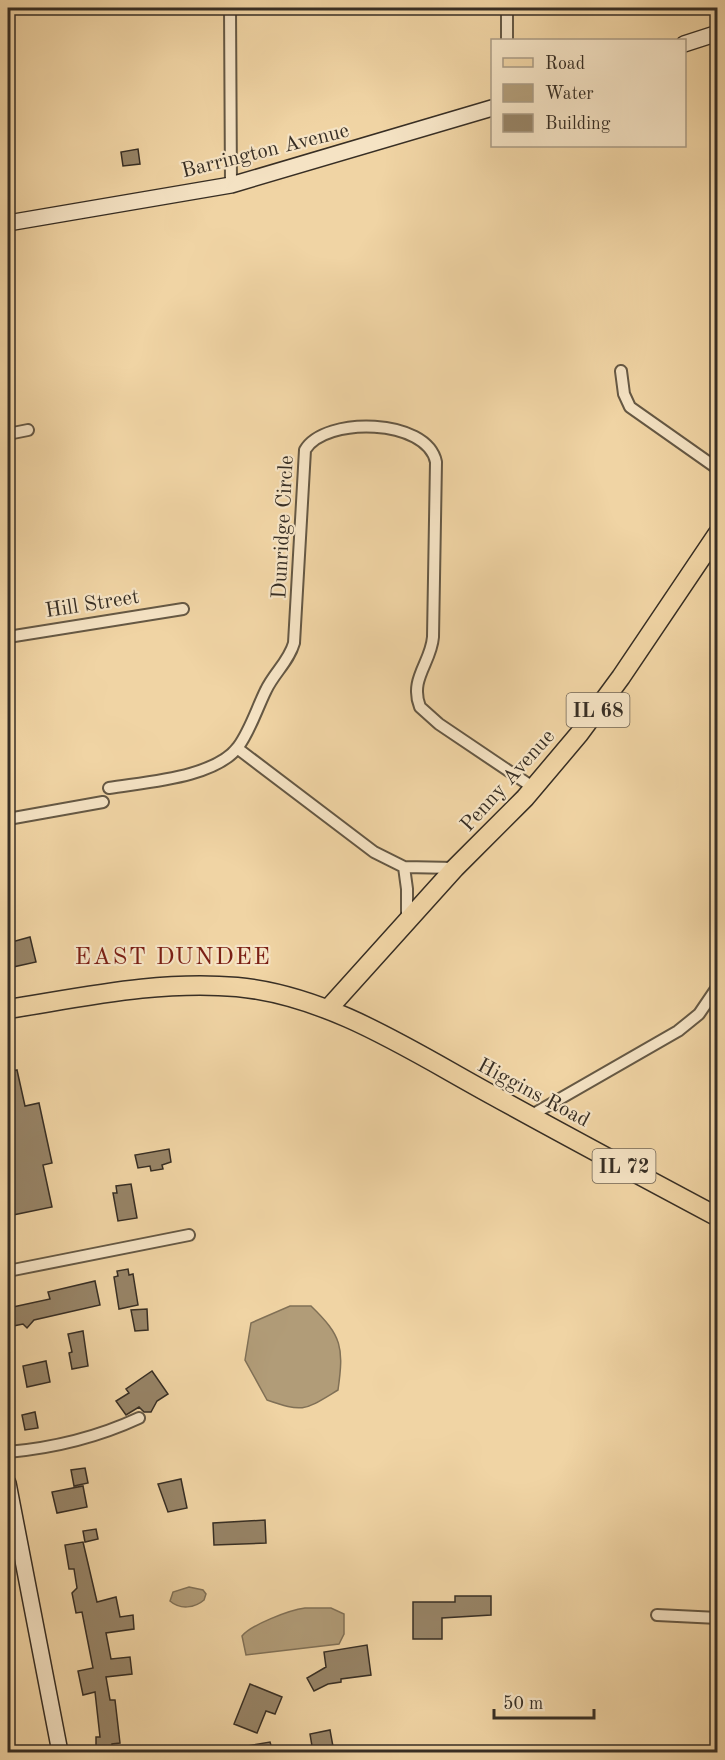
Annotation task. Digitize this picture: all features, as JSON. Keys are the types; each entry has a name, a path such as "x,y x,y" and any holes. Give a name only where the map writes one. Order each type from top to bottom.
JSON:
{"main road":[{"name":"Penny Avenue","path":"328,1009 455,868 534,788 606,699 717,533"},
{"name":"IL 72","path":"8,1009 179,985 250,989 328,1009"},
{"name":"Higgins Road","path":"328,1009 717,1217"}],"street":[{"path":"230,8 231,185"},
{"path":"507,8 507,39"},
{"path":"686,43 717,33"},
{"name":"Barrington Avenue","path":"8,223 231,185 491,108"},
{"path":"621,371 624,394 630,407 717,469"},
{"name":"Dunridge Circle","path":"237,748 268,686 291,653 294,643 305,450 312,441 324,434 377,426 417,437 432,450 436,462 434,637 431,654 417,681 419,703 439,724 534,788"},
{"path":"8,434 28,430"},
{"name":"Hill Street","path":"8,637 183,609"},
{"path":"109,788 199,771 219,762 237,748 374,852 404,867 455,868"},
{"path":"8,819 103,802"},
{"path":"404,867 407,922"},
{"path":"530,1116 678,1031 699,1014 717,986"},
{"path":"8,1271 189,1235"},
{"path":"8,1452 79,1440 105,1433 140,1418"},
{"path":"8,1483 60,1752"},
{"path":"657,1616 717,1618"}],"water":[{"path":"290,1306 311,1306 321,1316 335,1334 341,1363 338,1390 318,1402 297,1408 267,1400 245,1360 251,1323"},
{"path":"189,1587 203,1590 206,1594 204,1600 187,1607 178,1606 170,1601 173,1592"},
{"path":"305,1608 331,1608 344,1614 344,1634 339,1644 246,1655 242,1636 253,1627"}],"building":[{"path":"138,149 140,164 123,166 121,152"},
{"path":"30,937 36,962 13,967 8,943"},
{"path":"17,1070 25,1106 39,1103 52,1163 43,1165 52,1207 8,1216 8,1072"},
{"path":"169,1149 171,1162 162,1165 163,1169 151,1171 150,1166 138,1168 135,1155"},
{"path":"131,1184 137,1218 118,1221 113,1193 117,1193 116,1186"},
{"path":"128,1269 129,1275 133,1274 138,1305 119,1309 114,1277 118,1276 117,1271"},
{"path":"95,1281 100,1305 34,1320 27,1328 23,1324 13,1326 9,1309 50,1299 48,1292"},
{"path":"147,1309 148,1330 135,1331 131,1310"},
{"path":"83,1331 88,1366 72,1369 69,1353 72,1352 68,1334"},
{"path":"46,1361 50,1382 27,1387 23,1366"},
{"path":"152,1371 168,1394 157,1401 151,1412 144,1412 139,1407 126,1415 116,1401 129,1393 126,1389"},
{"path":"35,1412 38,1428 25,1430 22,1415"},
{"path":"85,1468 88,1483 74,1486 71,1470"},
{"path":"181,1479 187,1508 168,1512 158,1484"},
{"path":"83,1486 87,1507 57,1513 52,1492"},
{"path":"265,1520 266,1543 214,1545 213,1523"},
{"path":"96,1529 98,1539 85,1542 83,1531"},
{"path":"83,1542 97,1602 116,1597 120,1617 133,1615 134,1629 106,1633 111,1659 130,1657 132,1674 106,1677 110,1700 115,1700 120,1743 112,1744 112,1750 96,1750 96,1737 100,1737 95,1692 83,1695 78,1671 93,1668 82,1612 76,1613 72,1593 77,1588 74,1569 69,1569 65,1545"},
{"path":"455,1596 491,1596 491,1615 442,1618 442,1639 413,1639 413,1602 455,1602"},
{"path":"367,1645 371,1675 341,1679 341,1682 328,1684 314,1691 307,1678 326,1667 324,1652"},
{"path":"250,1684 282,1697 275,1714 266,1711 257,1733 234,1724"},
{"path":"330,1730 334,1752 313,1752 310,1734"},
{"path":"270,1742 273,1752 242,1752 241,1747"}],"district":[{"name":"EAST DUNDEE","path":"173,956"}]}
